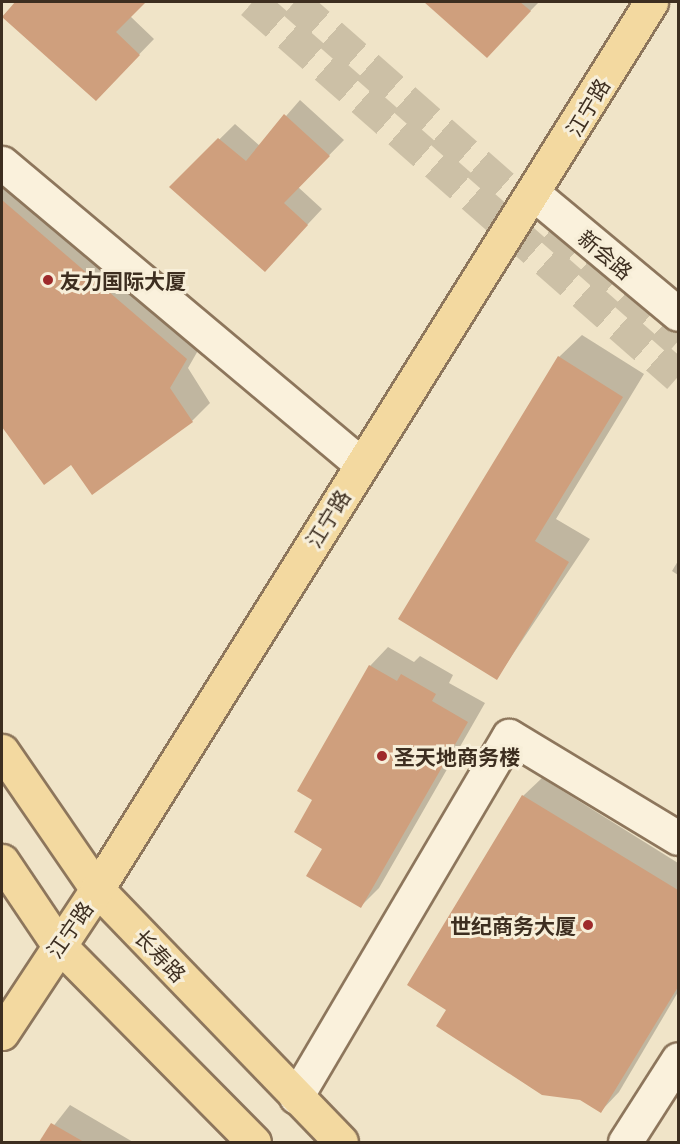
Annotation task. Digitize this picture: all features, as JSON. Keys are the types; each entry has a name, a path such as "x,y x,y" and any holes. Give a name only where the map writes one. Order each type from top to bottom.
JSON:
{"main road":[{"name":"江宁路","path":"2,1033 57,943 97,889 361,464 534,194 651,2"},
{"name":"长寿路","path":"2,751 97,889 341,1143"},
{"path":"2,861 57,943 254,1143"}],"street":[{"path":"2,163 361,464"},
{"name":"新会路","path":"534,194 678,314"},
{"path":"296,1097 509,736 678,838"},
{"path":"625,1143 678,1059"}],"building":[{"path":"15,2 146,2 116,32 140,55 96,101 2,17"},
{"path":"424,2 520,2 531,11 487,58"},
{"path":"284,114 330,156 284,203 308,225 265,272 169,187 218,138 246,161"},
{"name":"友力国际大厦","path":"2,200 187,359 170,388 193,422 92,495 71,465 44,485 2,427"},
{"path":"558,356 623,397 535,541 569,562 497,680 398,619"},
{"name":"圣天地商务楼","path":"369,665 397,681 401,674 436,694 432,701 468,722 361,908 306,876 322,849 294,832 312,800 297,791"},
{"path":"522,795 678,890 678,987 601,1113 580,1100 542,1095 436,1026 446,1010 407,985"},
{"path":"51,1123 84,1142 39,1142"}],"tunnel":[{"path":"252,2 678,376"},
{"path":"294,2 678,340"}],"place":[{"name":"友力国际大厦","path":"48,280"},
{"name":"圣天地商务楼","path":"382,756"},
{"name":"世纪商务大厦","path":"588,925"}]}
